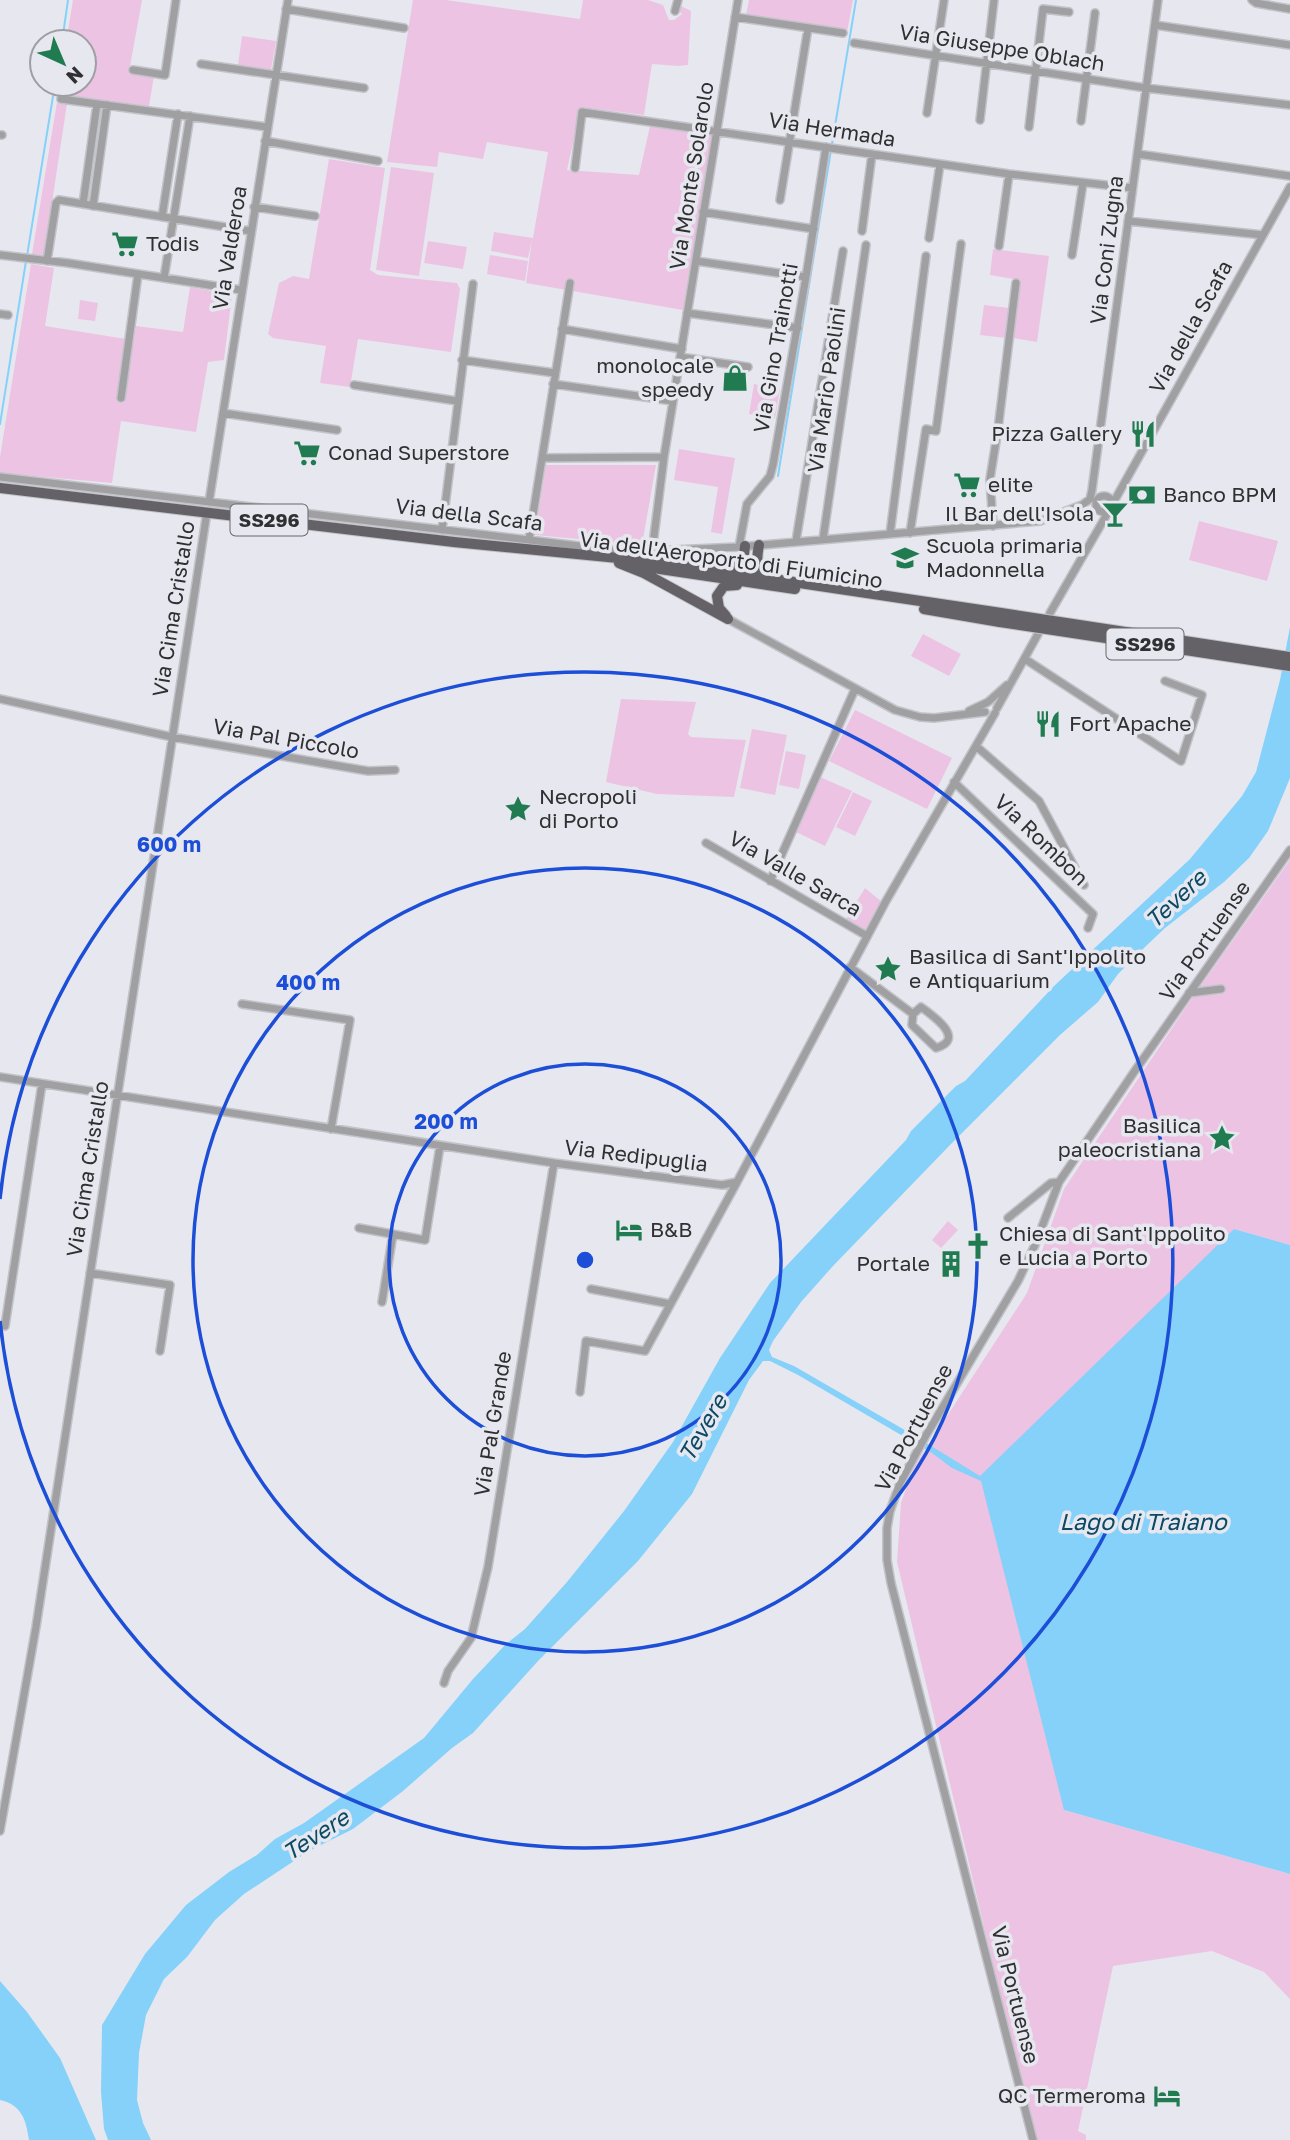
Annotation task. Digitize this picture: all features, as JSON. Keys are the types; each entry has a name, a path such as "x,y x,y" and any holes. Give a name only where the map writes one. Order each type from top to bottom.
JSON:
{"main road":[{"name":"Via dell'Aeroporto di Fiumicino","path":"0,488 208,507 1290,657"},
{"path":"759,545 756,562 758,568 766,574 789,581"},
{"path":"706,569 732,568 741,564 744,559 742,546"},
{"name":"Via dell'Aeroporto di Fiumicino","path":"539,551 659,562 789,581 1290,666"},
{"path":"619,563 645,573 728,619"},
{"path":"728,619 719,608 716,598 719,591 727,585 755,584"}],"street":[{"path":"133,70 165,75 176,0"},
{"name":"Via Valderoa","path":"208,507 288,0"},
{"path":"674,11 678,0"},
{"name":"Via Monte Solarolo","path":"652,552 664,457 738,0"},
{"path":"927,113 944,0"},
{"path":"980,120 994,0"},
{"name":"Via Coni Zugna","path":"1086,503 1092,491 1158,0"},
{"path":"1252,0 1266,6 1290,9"},
{"path":"286,9 404,28"},
{"path":"1029,127 1043,9 1069,12"},
{"path":"1081,121 1095,13"},
{"path":"735,17 843,33"},
{"path":"1155,25 1290,45"},
{"path":"780,200 808,28"},
{"name":"Via Giuseppe Oblach","path":"853,43 1146,88 1290,105"},
{"path":"201,64 364,88"},
{"path":"61,99 267,127"},
{"path":"83,204 97,104"},
{"path":"93,206 107,105"},
{"name":"Via Hermada","path":"575,168 582,112 1009,174 1132,188"},
{"path":"162,217 177,114"},
{"path":"164,278 190,116"},
{"path":"265,141 378,161"},
{"name":"Via Gino Trainotti","path":"742,546 747,504 770,476 773,466 827,147"},
{"path":"862,231 872,154"},
{"path":"1138,154 1290,176"},
{"path":"929,238 940,164"},
{"path":"999,246 1009,174"},
{"path":"1072,255 1083,183"},
{"name":"Via della Scafa","path":"1099,526 1290,187"},
{"path":"44,260 58,201 250,231"},
{"path":"254,207 315,216"},
{"path":"703,212 814,229"},
{"path":"1128,221 1263,236"},
{"path":"910,533 926,429 936,431 961,244"},
{"name":"Via Mario Paolini","path":"823,539 866,245"},
{"path":"796,541 843,251"},
{"path":"0,255 241,290"},
{"path":"890,534 926,256"},
{"path":"696,261 806,277"},
{"path":"121,398 138,274"},
{"path":"993,526 990,479 1016,282"},
{"path":"529,540 570,283"},
{"path":"442,530 473,284"},
{"path":"687,313 797,328"},
{"path":"562,329 748,367"},
{"path":"462,360 555,373"},
{"path":"553,384 673,401"},
{"path":"354,385 457,401"},
{"path":"223,413 337,430"},
{"path":"542,458 664,457"},
{"name":"Via della Scafa","path":"0,477 208,507 630,552 759,545 1040,521 1086,503"},
{"path":"1050,613 1099,526 1097,500 1123,485"},
{"path":"1086,503 1104,512 1111,507 1110,499 1092,491"},
{"name":"Via Cima Cristallo","path":"0,1831 36,1627 208,507"},
{"path":"728,619 895,710 920,717 986,712 991,715 996,710"},
{"path":"580,1392 586,1341 645,1351 850,967 1038,634"},
{"path":"1025,659 1181,761 1202,695 1165,681"},
{"path":"988,725 984,709 1013,679"},
{"path":"770,881 855,689"},
{"name":"Via Pal Piccolo","path":"0,699 172,737 368,771 395,769"},
{"path":"961,714 988,702 994,703 996,710"},
{"path":"976,746 1039,801 1084,885"},
{"name":"Via Rombon","path":"954,782 1093,914 1088,928"},
{"name":"Via Valle Sarca","path":"706,843 867,936"},
{"name":"Via Portuense","path":"1033,2140 889,1572 887,1550 890,1511 915,1453 1018,1281 1059,1182 1290,850"},
{"path":"850,967 914,1014"},
{"path":"1189,993 1221,989"},
{"path":"242,1004 350,1020 331,1129"},
{"path":"921,1007 945,1027 949,1032 943,1046 936,1048 912,1025 914,1014 921,1007"},
{"name":"Via Redipuglia","path":"0,1077 554,1163 722,1185 737,1182"},
{"path":"5,1326 42,1084"},
{"path":"359,1228 425,1240 440,1146"},
{"name":"Via Pal Grande","path":"444,1683 448,1671 471,1638 488,1567 554,1163"},
{"path":"1008,1218 1051,1183 1059,1182"},
{"path":"382,1302 393,1234"},
{"path":"90,1273 170,1285 160,1352"},
{"path":"591,1289 670,1304"}],"shaded area":[{"path":"73,0 142,0 129,72 154,76 149,106 77,98 98,98 98,28 68,28"},
{"path":"413,0 446,0 580,19 583,0 648,0 663,5 669,20 682,14 679,11 681,6 691,11 688,65 652,64 644,115 581,107 567,170 639,175 650,126 712,135 683,310 526,283 532,240 528,258 491,251 494,232 533,238 548,152 487,142 483,159 439,152 437,167 387,162"},
{"path":"749,0 853,0 847,32 746,15"},
{"path":"242,36 276,41 271,70 238,65"},
{"path":"58,98 68,98 44,255 32,254"},
{"path":"329,159 385,168 370,270 378,275 457,283 460,289 451,352 358,339 350,387 320,383 326,346 273,338 268,334 279,283 293,276 309,279"},
{"path":"391,167 434,173 419,276 376,270"},
{"path":"428,241 467,247 463,269 424,263"},
{"path":"993,249 1049,256 1037,342 1013,338 1020,280 990,275"},
{"path":"490,255 528,261 525,281 487,274"},
{"path":"31,264 54,268 45,326 126,339 117,401 124,403 136,326 183,332 190,287 232,295 224,360 208,362 196,432 121,421 112,483 0,473 0,457"},
{"path":"80,300 98,303 95,321 78,319"},
{"path":"984,305 1009,308 1006,338 980,335"},
{"path":"754,384 780,389 775,419 749,414"},
{"path":"679,449 735,458 722,534 711,532 718,487 674,480"},
{"path":"546,465 656,465 642,545 535,535"},
{"path":"1199,521 1278,541 1267,581 1189,560"},
{"path":"923,634 961,654 949,676 911,656"},
{"path":"621,699 696,702 688,734 691,737 746,740 734,797 657,794 606,782"},
{"path":"855,710 952,758 927,809 829,761"},
{"path":"752,729 787,735 775,795 740,788"},
{"path":"786,751 806,755 799,789 779,785"},
{"path":"820,777 852,791 825,846 794,831"},
{"path":"853,792 872,801 855,836 836,827"},
{"path":"1290,860 1290,1245 1234,1229 1064,1810 1290,1874 1290,1999 1264,1972 1212,1951 1113,1966 1078,2131 1086,2135 1086,2140 1035,2140 897,1562 901,1503 914,1467 1027,1293 1064,1189 1193,997 1222,994 1222,984 1200,987"},
{"path":"865,888 882,902 865,933 845,921"},
{"path":"948,1221 958,1230 941,1248 932,1240"}],"water":[{"name":"Lago di Traiano","path":"1290,627 1290,778 1268,831 1249,858 1145,947 1118,974 1098,1002 1060,1035 951,1144 801,1302 769,1350 772,1357 794,1366 980,1476 1234,1229 1290,1245 1290,1874 1064,1810 981,1481 952,1468 932,1453 798,1375 770,1361 763,1361 749,1380 692,1494 638,1561 538,1661 473,1733 353,1829 309,1851 244,1894 215,1920 187,1957 164,1979 146,2015 139,2053 137,2100 151,2140 108,2140 104,2129 101,2092 102,2025 145,1954 186,1905 229,1872 257,1855 275,1839 304,1823 424,1738 473,1679 506,1644 525,1629 567,1582 624,1511 673,1442 720,1358 770,1283 906,1140 911,1131 956,1086 965,1081 1054,986 1190,859 1242,796 1256,772 1280,680"},
{"path":"0,1981 27,2012 60,2058 96,2140 29,2140 22,2114 0,2100"}],"waterway":[{"path":"64,28 68,0"},
{"path":"832,144 856,0"},
{"path":"27,256 53,98"},
{"path":"778,476 831,150"},
{"path":"0,424 26,261"}],"place":[{"name":"Todis","path":"125,244"},
{"name":"monolocale speedy","path":"735,378"},
{"name":"Pizza Gallery","path":"1143,434"},
{"name":"Conad Superstore","path":"307,453"},
{"name":"elite","path":"967,485"},
{"name":"Banco BPM","path":"1142,495"},
{"name":"Il Bar dell'Isola","path":"1115,514"},
{"name":"Scuola primaria Madonnella","path":"905,558"},
{"name":"Fort Apache","path":"1048,724"},
{"name":"Necropoli di Porto","path":"518,809"},
{"name":"Basilica di Sant'Ippolito e Antiquarium","path":"888,969"},
{"name":"Basilica paleocristiana","path":"1222,1138"},
{"name":"B&B","path":"629,1230"},
{"name":"Chiesa di Sant'Ippolito e Lucia a Porto","path":"978,1246"},
{"name":"Portale","path":"951,1264"},
{"name":"QC Termeroma","path":"1167,2096"}],"water label":[{"name":"Tevere","path":"1176,899"},
{"name":"Tevere","path":"703,1428"},
{"name":"Tevere","path":"316,1835"}]}
